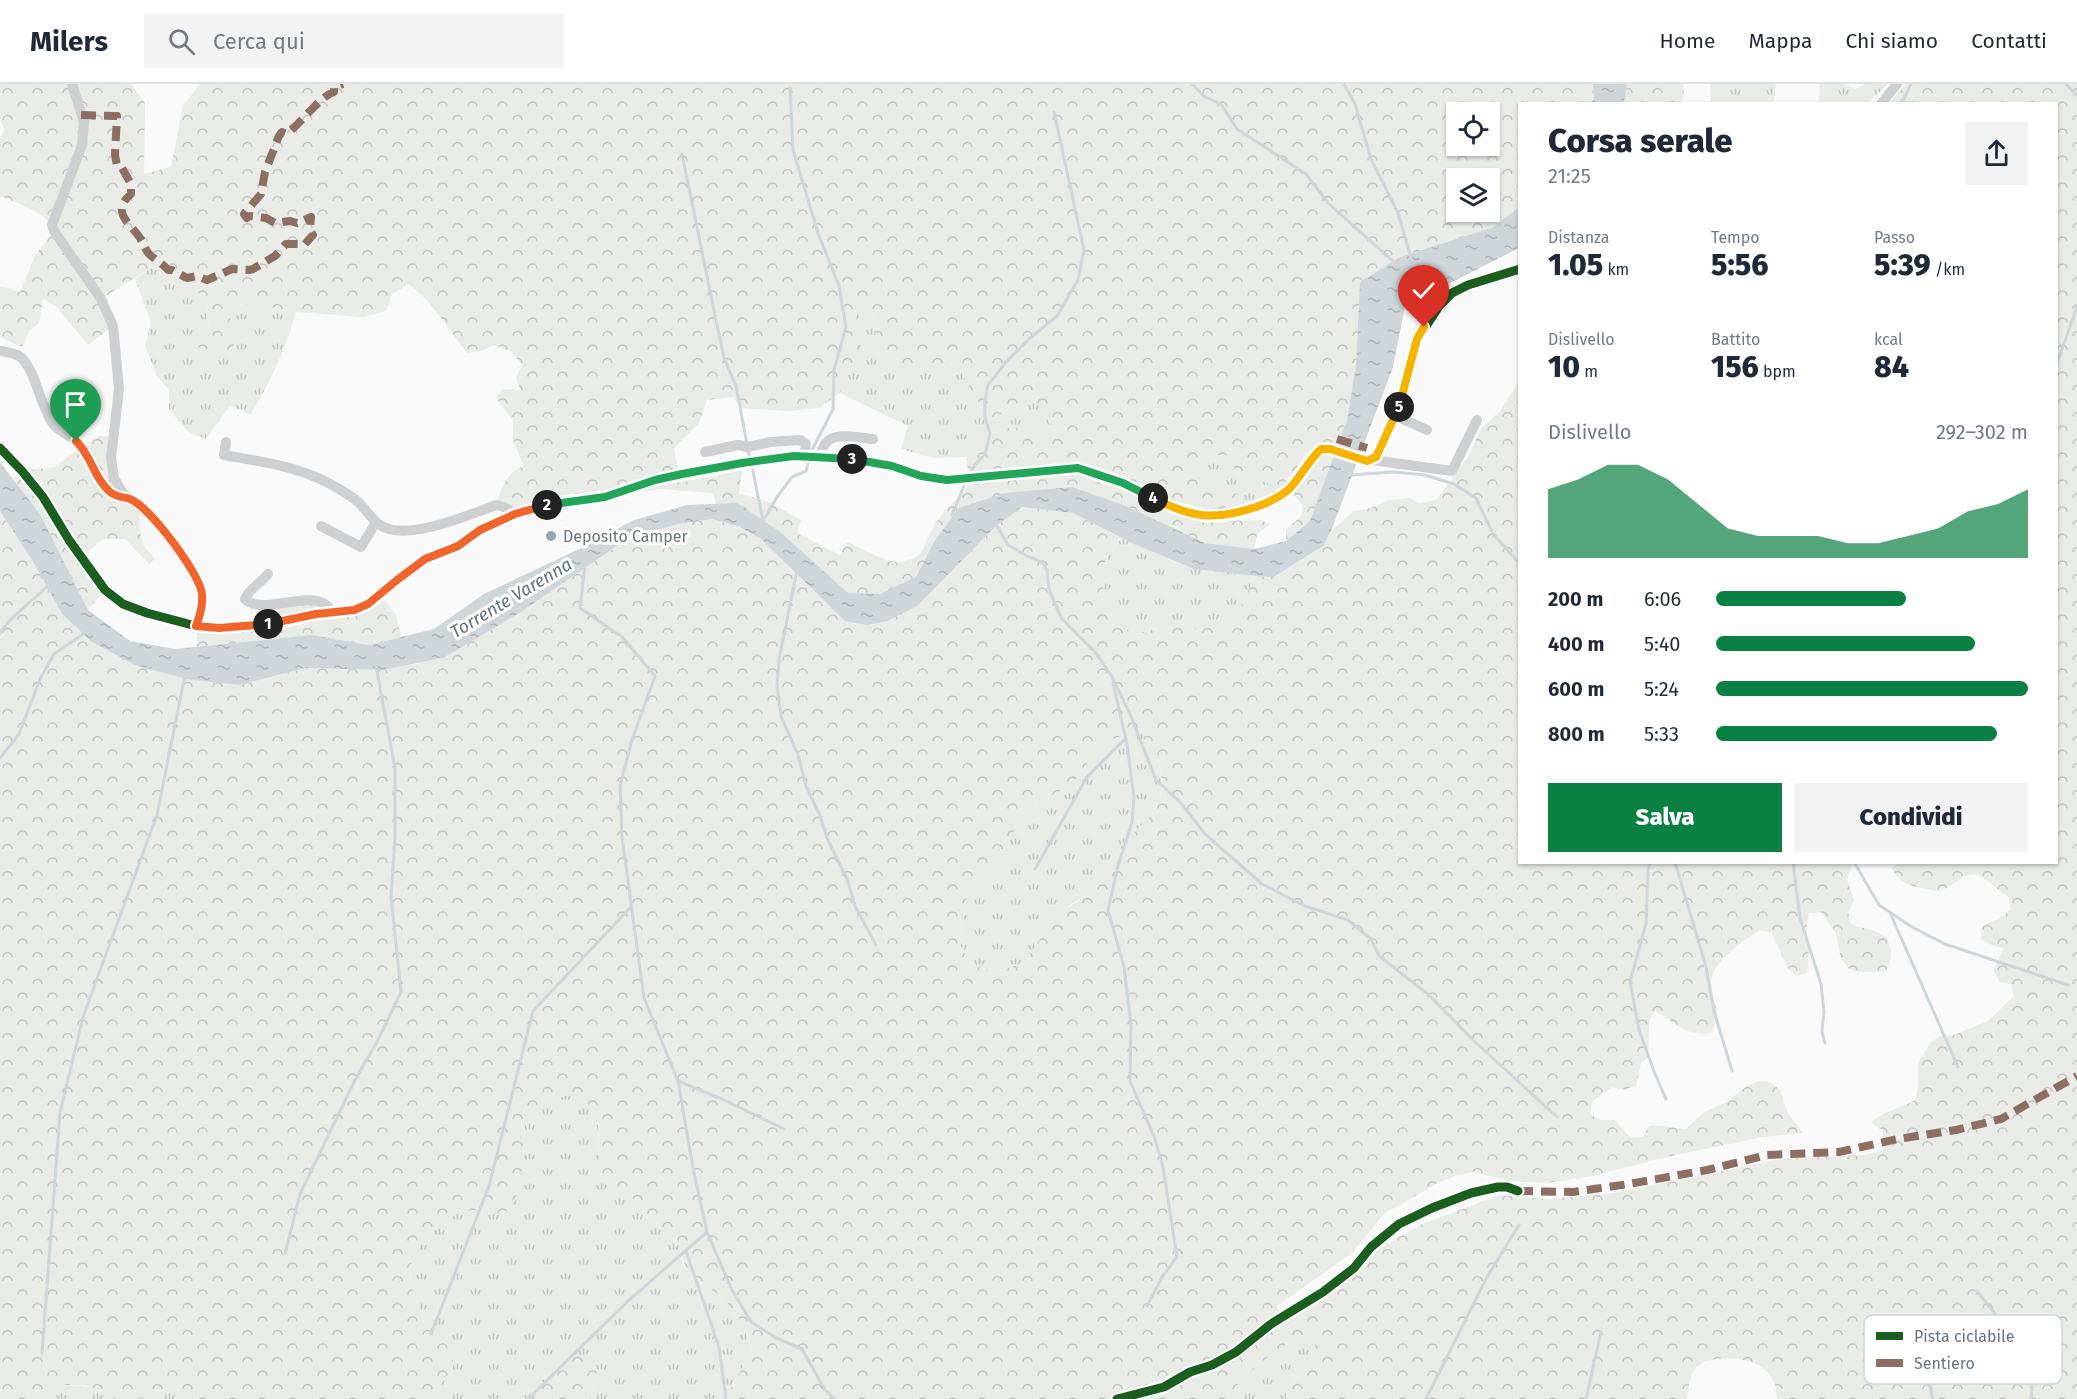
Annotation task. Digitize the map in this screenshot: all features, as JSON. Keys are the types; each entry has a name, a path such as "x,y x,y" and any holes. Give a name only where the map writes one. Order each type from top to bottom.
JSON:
{"street":[{"path":"72,84 84,122 82,145 52,225 101,299 113,326 119,389 111,458 114,478 122,492 158,523 192,571 202,592 202,609 196,626"},
{"path":"1883,102 1897,84"},
{"path":"1370,460 1376,457 1394,416 1404,390 1417,339 1439,306 1452,293 1468,292 1518,270"},
{"path":"1,351 21,358 28,367 54,425 82,446 95,472 108,490 118,498 130,499"},
{"path":"1394,416 1427,430"},
{"path":"0,448 43,497 69,540 105,590 123,604 196,626 219,628 274,623 354,610 368,604 425,559 458,546 480,530 515,514 562,502 605,497 655,480 682,474 794,456 863,460 892,466 921,476 947,480 1078,468 1123,483 1172,507 1205,516 1220,516 1237,513 1280,496 1289,489 1321,449 1330,449 1370,460 1452,471 1477,420"},
{"path":"819,457 828,440 855,437 873,439"},
{"path":"705,452 738,445 748,447 770,442 800,440 806,444 804,456"},
{"path":"226,442 224,455 294,468 319,478 357,501 376,522 387,529 404,531 456,520 496,506 504,507 515,514"},
{"path":"321,526 361,547 376,522"},
{"path":"268,574 260,585 246,595 245,599 249,603 259,605 311,600 323,603 334,612"},
{"path":"1117,1399 1164,1387 1190,1372 1212,1365 1236,1352 1271,1324 1323,1292 1354,1268 1371,1247 1399,1224 1471,1193 1498,1187 1518,1191"}],"green space":[{"path":"0,84 131,84 145,103 144,174 171,167 183,106 200,84 1593,84 1594,98 1592,102 1518,102 1518,208 1494,227 1400,257 1360,282 1356,365 1347,420 1310,521 1286,541 1286,530 1301,516 1303,505 1289,489 1255,480 1236,471 1228,455 1208,455 1199,476 1204,482 1240,495 1243,511 1220,516 1221,521 1261,520 1270,524 1257,534 1254,549 1205,543 1126,506 1005,493 934,542 916,577 880,594 847,593 779,531 737,503 716,504 713,493 660,489 515,514 496,505 508,477 524,466 513,441 513,421 496,398 502,389 520,390 516,377 522,365 512,352 494,345 481,351 467,353 428,301 409,284 392,294 386,311 363,317 296,312 248,304 227,306 235,334 233,350 207,360 198,346 209,330 207,299 173,276 152,267 101,299 113,326 88,345 55,305 43,299 39,323 29,331 22,347 0,337 0,286 20,292 35,256 54,231 51,224 39,213 0,196 0,138 5,130 0,120","holes":["858,306 872,309 875,333 887,364 901,370 956,363 979,403 985,422 1030,395 1053,426 1041,436 1021,428 989,429 966,457 969,478 966,490 945,510 935,524 921,553 901,562 888,561 847,542 840,555 797,533 801,520 769,502 739,493 743,463 679,474 674,448 699,423 707,400 733,397 741,408 787,411 819,408 840,393 840,373 864,354 855,331"]},
{"path":"1627,84 1683,84 1684,95 1681,102 1624,102"},
{"path":"1710,84 1776,84 1773,102 1711,102"},
{"path":"1819,84 1844,84 1855,89 1866,84 1888,84 1869,102 1818,102"},
{"path":"1906,84 2077,84 2077,1399 1777,1399 1774,1383 1765,1370 1750,1362 1728,1358 1707,1361 1698,1366 1691,1378 1687,1399 1287,1399 1285,1384 1301,1375 1314,1362 1315,1341 1302,1338 1290,1341 1244,1375 1235,1389 1235,1399 725,1399 752,1350 742,1324 727,1302 693,1278 678,1245 672,1238 649,1223 642,1207 628,1194 611,1186 599,1172 598,1115 586,1102 568,1095 551,1100 534,1109 525,1125 523,1165 515,1202 502,1216 472,1210 462,1212 438,1227 417,1251 413,1260 411,1282 417,1304 428,1323 453,1352 453,1370 427,1399 191,1399 189,1394 172,1387 153,1392 141,1399 115,1399 84,1385 62,1385 47,1399 0,1399 0,511 34,563 62,614 240,685 305,668 384,670 445,657 521,612 627,539 678,524 712,519 738,526 761,539 845,621 947,576 997,525 1022,507 1073,513 1122,538 1105,561 1102,578 1107,606 1117,624 1137,634 1174,627 1192,630 1210,628 1228,620 1240,609 1255,576 1275,577 1323,546 1331,531 1354,511 1371,508 1388,500 1410,498 1418,503 1437,499 1468,457 1481,429 1501,410 1518,383 1518,864 1853,864 1847,878 1854,901 1848,912 1851,924 1875,931 1885,938 1891,954 1889,966 1886,971 1860,972 1849,969 1841,959 1836,933 1821,912 1809,913 1807,973 1796,976 1787,967 1772,933 1760,930 1730,952 1712,975 1711,983 1717,1017 1712,1033 1687,1031 1655,1011 1649,1021 1648,1058 1641,1063 1636,1086 1624,1090 1612,1087 1592,1102 1590,1114 1601,1120 1614,1120 1631,1138 1643,1137 1649,1126 1686,1129 1704,1112 1727,1102 1747,1086 1759,1081 1770,1082 1780,1090 1787,1112 1803,1133 1763,1137 1666,1157 1593,1176 1547,1183 1510,1181 1474,1172 1457,1175 1385,1213 1352,1253 1277,1306 1283,1320 1335,1292 1380,1248 1422,1224 1500,1195 1548,1199 1615,1193 1781,1159 1863,1155 1883,1151 1883,1131 1871,1122 1915,1100 1918,1088 1918,1063 1931,1042 1942,1035 1954,1035 1988,1021 2014,996 2011,984 1999,982 1994,970 2004,948 1981,939 1982,926 2002,917 2011,909 2008,896 1977,875 1968,875 1948,887 1935,891 1904,883 1892,869 1896,864 2058,864 2058,102 1890,102","holes":["1140,731 1153,745 1162,781 1160,799 1150,817 1122,844 1104,879 1057,916 1023,963 1006,969 987,970 970,962 961,947 962,910 968,894 979,879 995,869 1006,854 1011,836 1022,818 1068,786 1082,773 1092,755 1104,741"]},
{"path":"152,267 173,276 207,299 209,330 235,334 227,306 248,304 296,312 277,365 250,415 230,405 206,439 188,432 169,409 169,390 157,376 145,346 151,322 135,279"},
{"path":"857,306 872,308 875,333 931,366 956,363 979,403 985,422 1030,394 1053,426 1041,436 1021,428 983,436 966,457 933,458 901,449 908,426 840,393 840,373 864,353 855,331"},
{"path":"100,436 114,437 114,478 139,506 140,531 144,546 155,559 149,564 125,539 103,539 82,557 105,590 88,610 40,514 13,478 22,471 55,467 82,446"},
{"path":"1208,455 1228,455 1289,489 1243,511 1240,495 1204,482 1199,476"},
{"path":"1122,538 1194,569 1255,576 1240,609 1228,620 1210,628 1192,630 1173,627 1136,634 1123,629 1115,622 1107,606 1102,587 1105,561"},
{"path":"380,594 396,615 401,637 369,645 311,635 196,647 198,626 257,625 259,605 311,600 334,613"},
{"path":"1140,731 1153,745 1162,781 1160,799 1150,817 1122,844 1104,879 1089,893 1071,904 1023,963 1006,969 987,970 970,962 961,947 962,910 968,894 979,879 995,869 1006,854 1011,836 1022,818 1068,786 1082,773 1092,755 1104,741"},
{"path":"568,1095 586,1102 598,1115 599,1172 611,1186 628,1194 642,1207 649,1223 666,1231 679,1246 683,1265 694,1280 727,1301 739,1316 752,1350 725,1399 590,1399 597,1372 592,1354 547,1378 535,1399 427,1399 453,1370 453,1352 428,1323 417,1304 411,1282 411,1272 417,1251 438,1227 462,1212 482,1211 502,1216 523,1165 525,1125 534,1109 551,1100"},
{"path":"1298,1337 1316,1340 1314,1362 1301,1375 1293,1379 1286,1393 1287,1399 1235,1399 1235,1389 1244,1375"},
{"path":"593,1354 597,1372 590,1399 535,1399 551,1373 563,1361"},
{"path":"62,1385 90,1388 115,1399 47,1399"},
{"path":"172,1387 189,1395 191,1399 141,1399 153,1392"}],"water":[{"path":"1593,84 1627,84 1624,102 1592,102 1594,98"},
{"name":"Torrente Varenna","path":"1518,208 1518,249 1405,306 1393,367 1331,531 1323,546 1274,577 1194,569 1134,544 1073,513 1022,507 997,525 917,606 887,621 867,625 845,621 761,539 738,526 712,519 678,524 627,539 521,612 445,657 384,670 305,668 240,685 186,679 135,665 92,642 62,614 34,563 0,511 0,462 40,514 88,610 130,641 176,649 311,635 369,645 434,629 484,594 634,520 687,505 737,503 779,531 848,593 880,594 916,577 934,542 959,508 1005,493 1072,487 1126,506 1205,543 1254,549 1286,541 1310,521 1347,420 1356,365 1360,282 1400,257 1494,227"}],"waterway":[{"path":"1192,84 1205,97 1221,104 1237,129 1306,174 1328,203 1395,263"},
{"path":"1344,84 1355,104 1371,159 1398,213 1411,258"},
{"path":"1901,102 1911,84"},
{"path":"2066,84 2077,96"},
{"path":"762,523 792,477 806,471 810,454 833,409 834,370 846,327 839,286 818,233 793,150 790,88"},
{"path":"969,475 985,454 990,433 985,418 988,385 1006,362 1057,316 1078,280 1084,250 1054,112"},
{"path":"682,154 724,358 736,386 750,460"},
{"path":"2058,360 2077,307"},
{"path":"752,466 763,521"},
{"path":"1351,475 1393,472 1425,475 1454,484 1476,498 1493,534 1518,562"},
{"path":"956,516 952,515 966,481"},
{"path":"996,524 1008,545 1042,562 1047,570 1049,589 1061,618 1096,653 1112,677 1130,714 1156,780 1181,803 1205,834 1262,884 1305,906 1348,920 1371,939 1379,956 1429,995 1473,1040 1557,1117"},
{"name":"Torrente Varenna","path":"585,565 580,608 622,637 655,676 632,740 620,786 622,837 644,998 678,1081 707,1232 731,1288 751,1322 776,1338 802,1349 825,1390 835,1399"},
{"path":"797,570 779,660 777,686 781,716 798,755 806,786 821,818 827,838 847,879 855,906 876,945"},
{"path":"0,633 11,619 50,584"},
{"path":"0,758 19,734 41,677 54,654 86,632"},
{"path":"285,1254 300,1194 401,992 391,896 395,838 395,768 376,666"},
{"path":"42,1353 60,1113 83,1017 157,815 185,675"},
{"path":"1113,683 1127,744 1134,797 1132,822 1118,866 1108,910 1124,967 1131,1025 1130,1081 1155,1139 1163,1167 1177,1257 1162,1277 1147,1306"},
{"path":"1035,869 1087,777 1125,739"},
{"path":"1650,864 1646,924 1630,981 1639,1030 1666,1099"},
{"path":"1676,864 1706,967 1714,1011 1732,1071"},
{"path":"1793,864 1800,918 1821,984 1824,1011 1822,1032 1825,1043"},
{"path":"1855,864 1879,905 1912,927 1945,944 2068,985"},
{"path":"431,1334 489,1186 533,1011 630,908"},
{"path":"1891,915 1958,1067"},
{"path":"678,1081 784,1129"},
{"path":"1426,1399 1487,1277 1519,1225"},
{"path":"528,1399 628,1301 707,1232"},
{"path":"686,1251 719,1347 726,1399"},
{"path":"1977,1291 1996,1315"},
{"path":"1586,1399 1601,1332"},
{"path":"1929,1384 1933,1399"},
{"path":"2031,1384 2031,1399"}],"marked path":[{"path":"81,115 117,116 115,155 117,166 122,168 131,184 131,194 125,200 122,212 148,253 168,270 187,278 197,276 207,280 232,269 253,269 275,256 286,244 304,245 313,235 310,230 311,217 297,223 290,221 275,223 266,218 250,216 247,218 244,214 261,194 265,172 282,132 286,134 322,99 334,92 334,87 343,84"},
{"path":"1337,439 1367,448"},
{"path":"1518,1191 1573,1192 1707,1170 1767,1155 1839,1152 1898,1139 1956,1130 2001,1119 2077,1076"}],"cycle path":[{"path":"0,448 43,497 69,540 105,590 123,604 147,613 196,626 219,628 283,622 316,614 354,610 368,604 425,559 458,546 480,530 515,514 562,502 605,497 655,480 794,456 863,460 892,466 921,476 947,480 1078,468 1123,483 1172,507 1205,516 1220,516 1237,513 1280,496 1289,489 1321,449 1330,449 1367,461 1376,457 1398,408 1417,340 1439,306 1452,293 1468,285 1518,270"},
{"path":"1117,1399 1164,1387 1190,1372 1212,1365 1236,1352 1271,1324 1323,1292 1354,1268 1371,1247 1399,1224 1471,1193 1498,1187 1518,1191"}],"place":[{"name":"Deposito Camper","path":"551,536"}],"route":[{"path":"76,441 82,446 95,472 108,490 118,498 130,499 158,523 192,571 202,592 202,609 196,626 219,628 283,622 316,614 354,610 368,604 425,559 458,546 480,530 515,514 562,502 605,497 655,480 682,474 794,456 863,460 892,466 921,476 947,480 1078,468 1123,483 1187,512 1205,516 1237,513 1280,496 1289,489 1321,449 1330,449 1367,461 1376,457 1398,408 1417,339 1424,327"}]}
